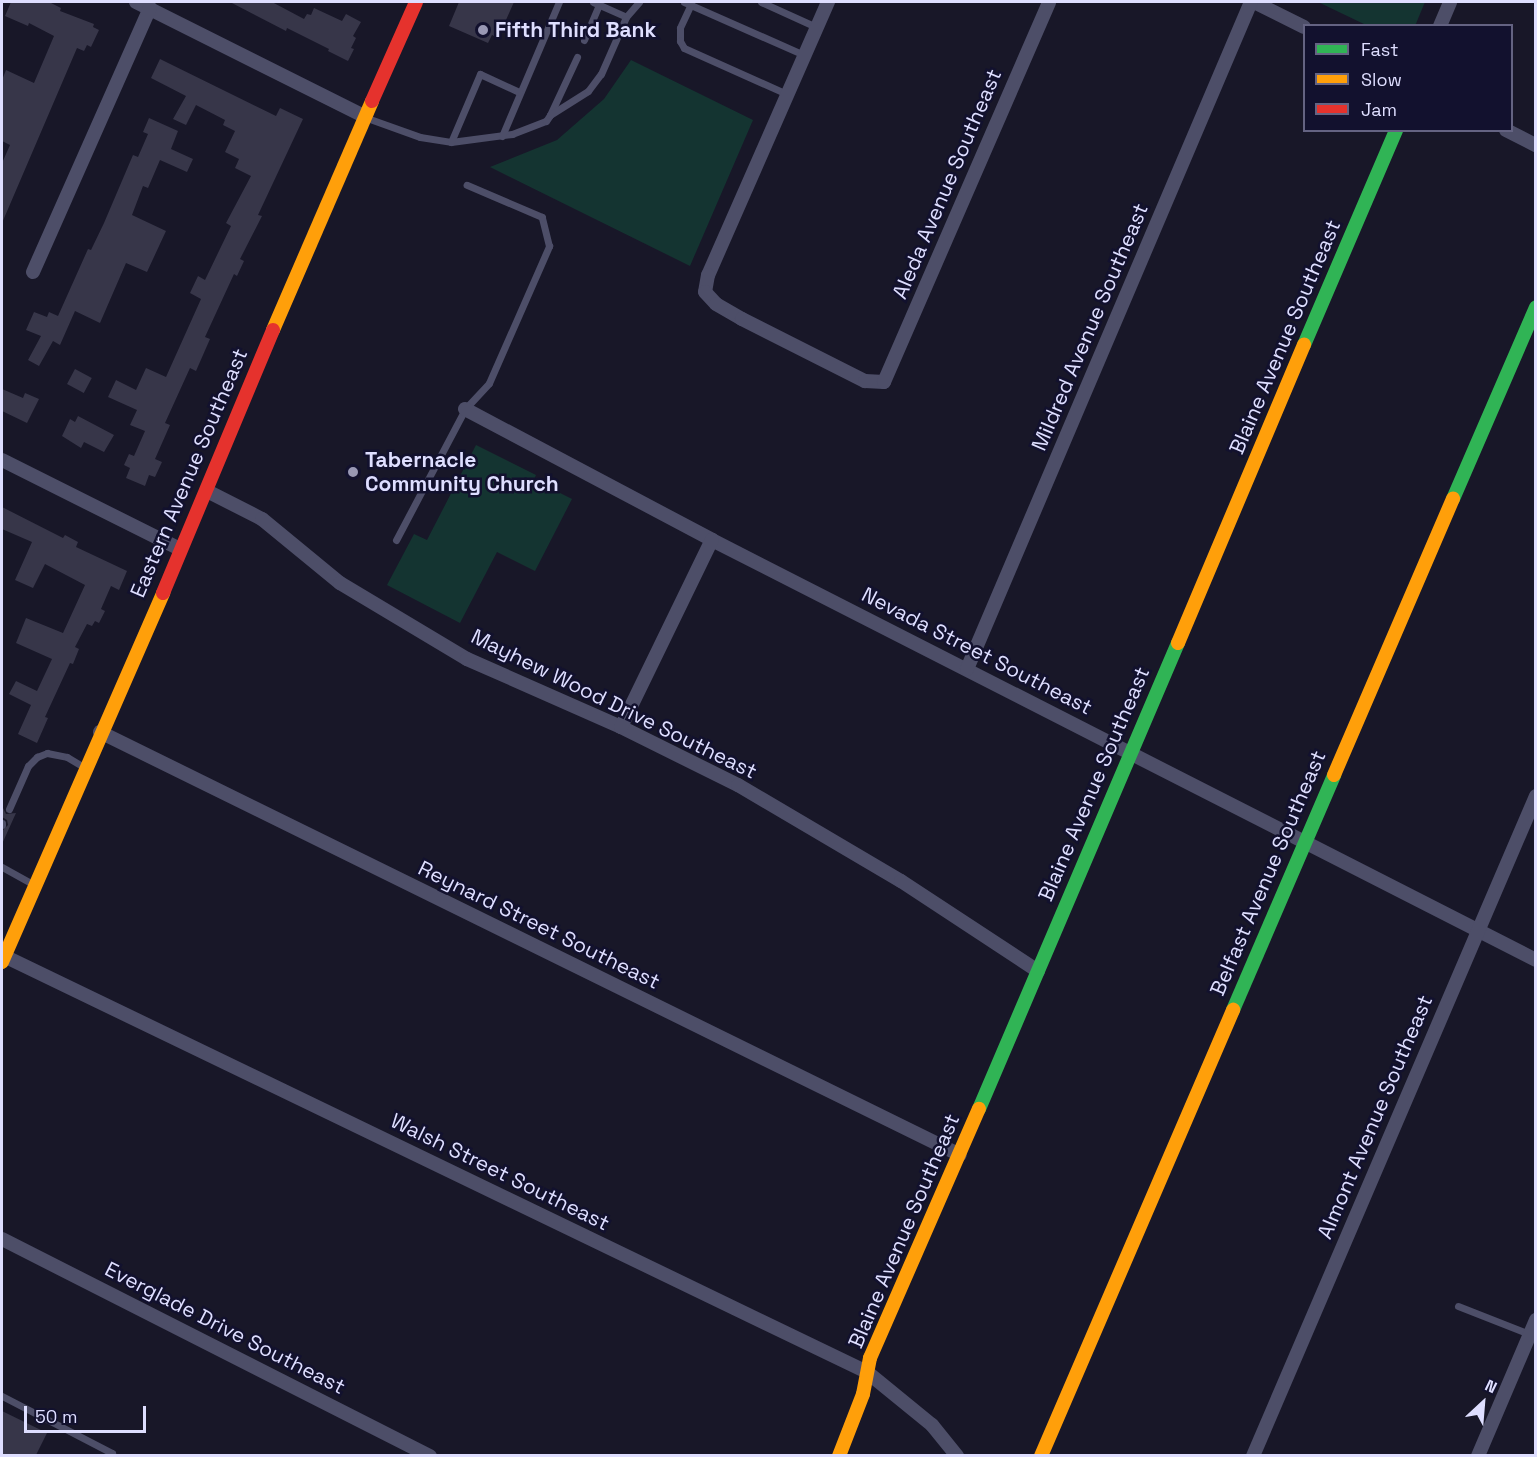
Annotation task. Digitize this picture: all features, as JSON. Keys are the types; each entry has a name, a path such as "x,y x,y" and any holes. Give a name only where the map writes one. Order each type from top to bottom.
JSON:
{"street":[{"path":"136,2 366,117"},
{"name":"Eastern Avenue Southeast","path":"3,959 207,491 416,2"},
{"path":"787,94 828,2"},
{"name":"Aleda Avenue Southeast","path":"787,94 708,274 705,292 716,304 742,320 865,381 884,382 1048,2"},
{"path":"1253,2 1303,26"},
{"name":"Mildred Avenue Southeast","path":"967,669 1253,2"},
{"path":"1441,24 1450,2"},
{"path":"33,272 150,8"},
{"name":"Blaine Avenue Southeast","path":"839,1455 855,1419 870,1358 960,1155 1395,132"},
{"path":"1510,132 1536,146"},
{"name":"Belfast Avenue Southeast","path":"1041,1455 1536,307"},
{"name":"Nevada Street Southeast","path":"465,409 712,540 1536,960"},
{"path":"2,460 180,549"},
{"name":"Mayhew Wood Drive Southeast","path":"207,491 262,519 340,583 467,658 621,727 738,785 901,881 1038,971"},
{"path":"621,727 712,540"},
{"name":"Reynard Street Southeast","path":"100,732 960,1155"},
{"name":"Almont Avenue Southeast","path":"1253,1455 1536,796"},
{"name":"Walsh Street Southeast","path":"3,959 867,1372 932,1425 957,1455"},
{"name":"Everglade Drive Southeast","path":"2,1239 430,1455"},
{"path":"1478,1455 1536,1320"}],"lane":[{"path":"502,136 559,2"},
{"path":"550,115 588,91 601,74 626,16 639,2"},
{"path":"761,2 816,27"},
{"path":"584,40 596,3 626,16"},
{"path":"787,94 684,48 680,41 680,28 688,3 804,55"},
{"path":"366,117 420,136 451,142 502,136 546,121 577,57"},
{"path":"451,142 480,74 519,92"},
{"path":"396,540 465,409 489,383 549,246 542,217 467,185"},
{"path":"9,809 28,766 37,757 47,753 62,756 85,768"},
{"path":"2,867 35,885"},
{"path":"1458,1306 1529,1334"},
{"path":"2,1396 111,1455"}],"green space":[{"path":"1318,2 1425,2 1416,24 1364,24"},
{"path":"631,60 753,120 690,266 490,167 557,140 604,99"},
{"path":"476,445 536,475 534,480 572,499 535,571 497,552 460,623 387,585 414,534 427,540"}],"building":[{"path":"11,2 49,2 61,8 60,11 94,24 93,27 99,30 91,47 87,45 84,51 77,48 2,223 2,163 10,145 2,141 2,80 6,70 34,83 54,36 29,23 28,26 5,16"},
{"path":"230,2 272,2 304,19 307,14 311,15 314,8 342,21 346,14 361,22 353,36 356,38 351,48 354,49 348,61 287,28 286,31"},
{"path":"459,2 514,2 498,38 492,35 488,43 449,26"},
{"path":"160,59 276,116 280,108 303,119 258,215 262,216 240,259 244,261 237,276 234,274 205,337 210,339 196,371 190,368 165,423 170,425 155,459 162,462 155,477 149,475 145,486 126,478 130,468 124,465 129,454 134,456 145,431 130,425 137,410 108,397 116,380 136,390 146,368 166,377 201,299 190,293 198,276 205,280 231,226 226,223 251,176 235,168 239,159 225,152 235,131 223,125 225,120 196,105 186,125 173,119 186,96 151,78"},
{"path":"149,118 178,131 171,149 193,159 187,172 160,160 148,188 143,186 132,215 166,231 147,272 126,263 100,323 75,311 60,345 53,341 39,366 28,360 41,336 26,330 34,312 47,317 49,312 58,316 88,249 91,250 104,223 133,155 138,157 148,134 143,132"},
{"path":"75,369 92,378 84,393 67,384"},
{"path":"2,389 23,398 25,393 39,399 27,423 2,411"},
{"path":"78,416 114,435 104,452 84,442 81,448 62,436 70,419 75,422"},
{"path":"2,507 63,538 65,535 78,542 76,547 127,571 119,590 111,586 101,609 105,611 99,623 95,621 92,626 87,624 75,647 79,649 73,664 70,663 45,717 48,718 37,743 18,734 31,705 9,694 16,681 37,691 52,659 16,643 26,618 63,633 85,585 45,564 33,588 15,580 32,542 2,529"},
{"path":"2,806 6,814 16,813 2,844 2,831 8,825 7,820 2,817"},
{"path":"2,1411 47,1433 36,1455 2,1455"}],"traffic: fast":[{"path":"1304,345 1395,132"},
{"path":"1453,499 1536,307"},
{"path":"979,1109 1178,643"},
{"path":"1233,1010 1334,775"}],"traffic: slow":[{"path":"273,330 372,101"},
{"path":"1178,643 1304,345"},
{"path":"1334,775 1453,499"},
{"path":"2,962 163,593"},
{"path":"1041,1456 1233,1010"},
{"path":"839,1456 863,1394 870,1358 979,1109"}],"traffic: jam":[{"path":"372,101 416,2"},
{"path":"163,593 273,330"}],"place":[{"name":"Fifth Third Bank","path":"483,30"},
{"name":"Tabernacle Community Church","path":"353,472"}]}
